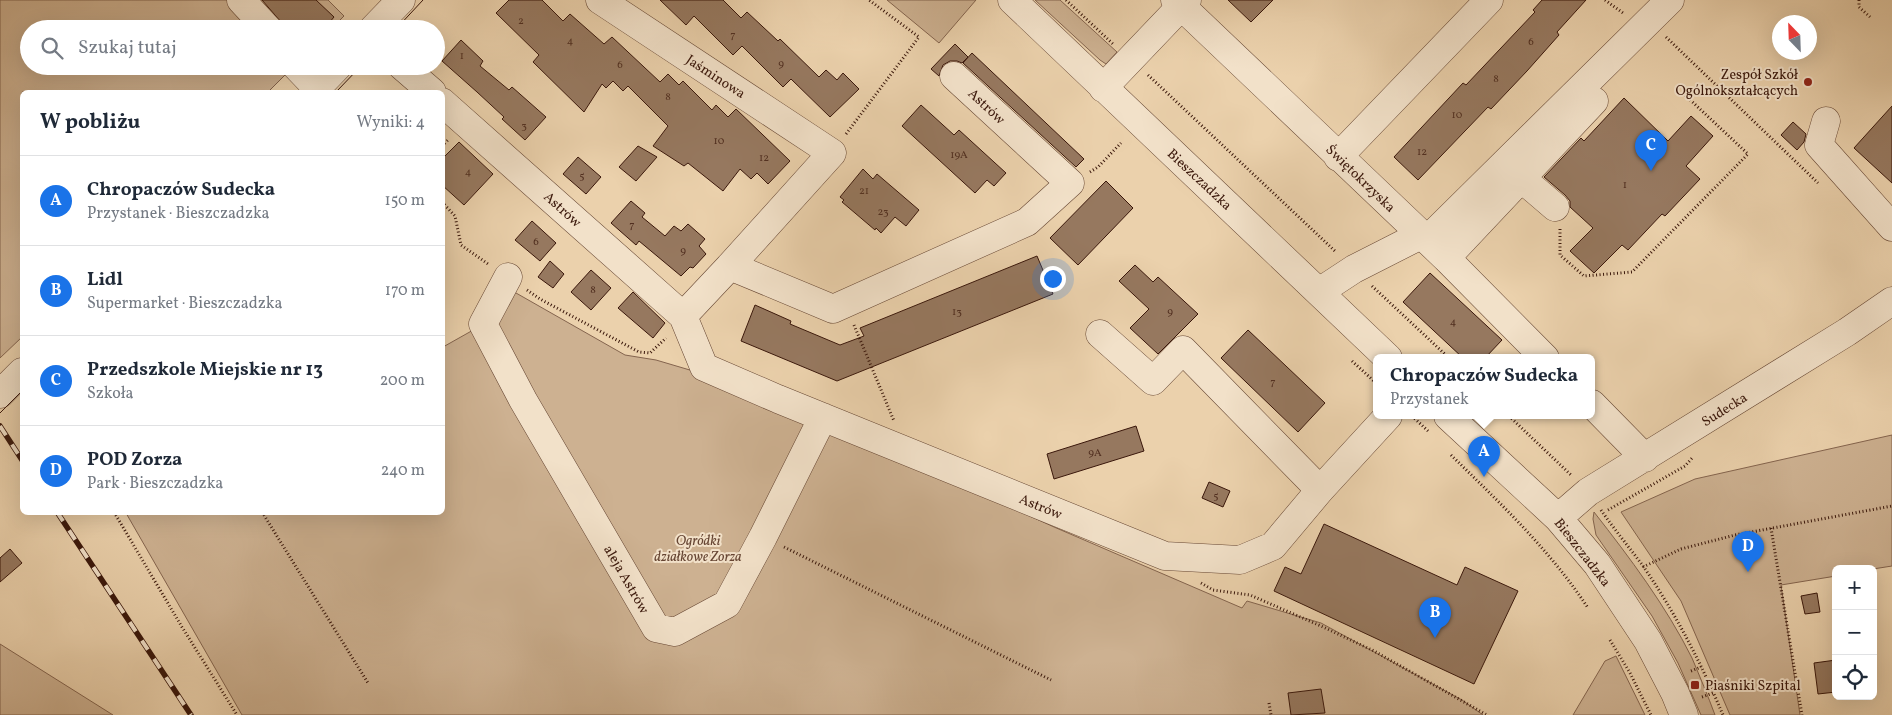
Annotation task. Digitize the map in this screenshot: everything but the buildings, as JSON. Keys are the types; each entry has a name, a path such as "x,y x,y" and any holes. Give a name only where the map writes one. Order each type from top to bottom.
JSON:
{"street":[{"path":"241,0 260,20"},
{"path":"382,20 401,0"},
{"name":"Jaśminowa","path":"600,0 832,153"},
{"name":"Bieszczadzka","path":"1012,0 1384,354"},
{"path":"1338,157 1490,0"},
{"path":"1431,245 1670,0"},
{"path":"1103,88 1131,60 1181,2"},
{"name":"Świętokrzyska","path":"1181,2 1542,354"},
{"path":"303,75 315,90 329,75"},
{"path":"412,75 430,90"},
{"name":"Astrów","path":"954,76 1070,183"},
{"path":"1319,292 1354,269 1431,245 1463,242 1603,91"},
{"name":"Astrów","path":"445,105 683,316 704,367 1165,556 1240,560 1272,546 1385,419"},
{"path":"1826,120 1819,145 1892,227"},
{"path":"683,316 832,153"},
{"path":"1521,178 1555,207"},
{"path":"730,266 833,309 1027,222 1070,183"},
{"name":"aleja Astrów","path":"508,278 483,324 523,400 656,628 676,632 727,604 823,417"},
{"name":"Sudecka","path":"1558,518 1588,492 1847,332 1892,301"},
{"path":"1100,334 1152,381 1183,350 1320,490"},
{"path":"1595,407 1645,458"},
{"name":"Bieszczadzka","path":"1439,425 1558,518 1597,564 1648,641 1676,693 1691,707"}],"path":[{"path":"832,153 919,37 869,0"},
{"path":"1066,0 1341,257"},
{"path":"1859,0 1859,7 1870,17"},
{"path":"1649,21 1820,185"},
{"path":"1555,207 1560,227 1560,255 1584,276 1632,272 1748,154 1685,95"},
{"path":"1070,183 1098,167 1121,143"},
{"path":"445,205 455,216 461,245 540,299 639,352 650,352 671,333 683,316"},
{"path":"1367,281 1445,354"},
{"path":"845,304 906,451"},
{"path":"1352,361 1373,380"},
{"path":"1421,419 1439,425"},
{"path":"1512,419 1572,476"},
{"path":"1450,453 1520,522 1571,582 1588,608"},
{"path":"1643,567 1681,549 1734,535 1892,506"},
{"path":"1603,513 1643,567 1686,635 1702,666 1723,715"},
{"path":"116,515 237,715"},
{"path":"264,515 368,684"},
{"path":"1771,528 1802,715"},
{"path":"763,537 1051,680"},
{"path":"1199,582 1213,590 1250,595 1356,642 1486,715"},
{"path":"1610,640 1630,673 1651,715"},
{"path":"1686,673 1702,666"},
{"path":"1691,707 1713,693"},
{"path":"1269,703 1270,715"}],"green space":[{"path":"0,0 328,0 344,16 340,20 20,20 20,75 285,75 270,90 20,90 20,339 0,358"},
{"path":"887,0 976,0 939,43"},
{"path":"1035,0 1060,0 1117,52 1106,64"},
{"name":"Ogródki działkowe Zorza","path":"509,289 625,355 656,360 744,386 1054,527 1242,608 1247,601 1321,623 1462,700 1483,715 242,715 127,515 445,515 445,346 475,329"},
{"path":"1892,435 1892,566 1877,568 1877,565 1832,565 1832,577 1781,585 1800,715 1730,715 1681,601 1621,512 1695,479"},
{"path":"1594,512 1634,565 1671,620 1692,658 1715,715 1701,715 1678,663 1652,616 1596,535 1593,519"},
{"path":"0,644 113,715 0,715"},
{"path":"1616,656 1645,715 1573,715 1605,661"}],"tram line":[{"path":"404,20 423,0"},
{"path":"338,90 352,75"},
{"path":"0,413 20,393"}],"railway":[{"path":"0,426 20,457"},
{"path":"59,515 191,715"}],"place":[{"name":"Zespół Szkół Ogólnokształcących","path":"1808,82"},
{"name":"Przedszkole Miejskie nr 13","path":"1651,171"},
{"name":"Chropaczów Sudecka","path":"1484,477"},
{"name":"POD Zorza","path":"1748,572"},
{"name":"Lidl","path":"1435,638"},
{"name":"Piaśniki Szpital","path":"1695,685"}]}
